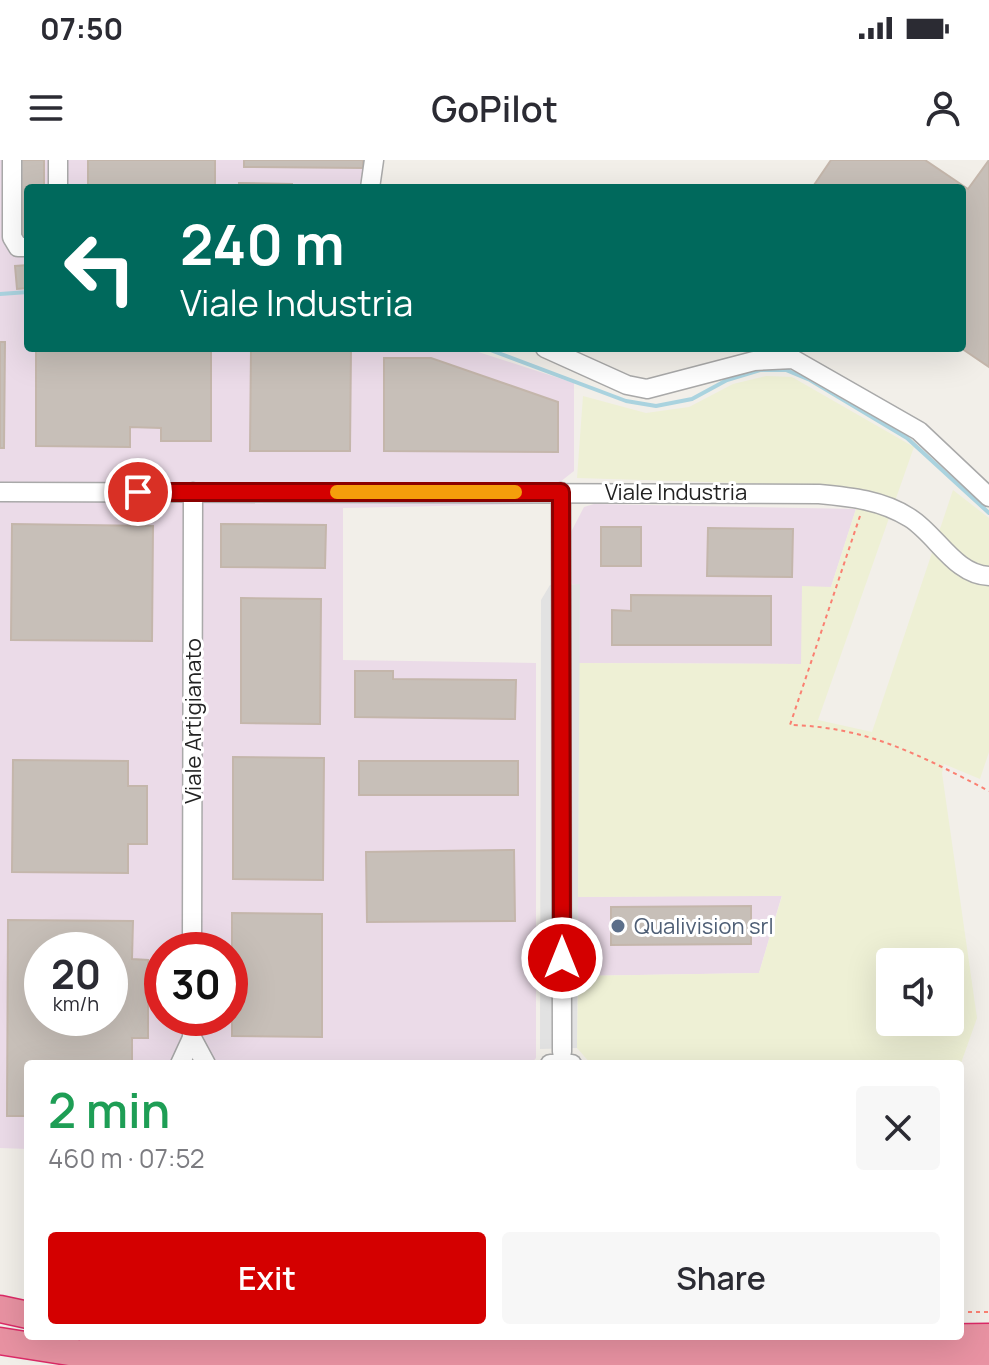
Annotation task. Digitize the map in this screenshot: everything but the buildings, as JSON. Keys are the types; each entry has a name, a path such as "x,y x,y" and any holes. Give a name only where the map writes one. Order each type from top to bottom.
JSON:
{"highway":[{"path":"0,1309 24,1314"},
{"path":"0,1321 24,1325"},
{"path":"964,1337 989,1337"},
{"path":"148,1340 223,1346 329,1346 769,1340"},
{"path":"0,1341 76,1353 219,1365 989,1356"}],"street":[{"path":"12,160 12,237 18,247 24,247"},
{"path":"58,160 58,184"},
{"path":"371,184 374,160"},
{"path":"554,352 627,385 647,389 754,361 793,359 919,431 989,497"},
{"name":"Viale Industria","path":"0,492 783,492 865,500 910,518 966,570 989,576"},
{"name":"Viale Artigianato","path":"192,932 193,492"},
{"path":"561,492 562,1060"},
{"path":"184,1060 192,1038"},
{"path":"192,1038 202,1060"}],"path":[{"path":"865,500 790,725 816,725 880,737 989,791"},
{"path":"964,1312 989,1312"}],"shaded area":[{"path":"0,160 366,160 364,184 24,184 24,352 478,352 574,383 574,471 532,504 343,508 343,660 536,663 536,1058 24,1060 24,1149 0,1148"},
{"path":"594,504 856,509 831,587 802,587 802,664 579,663 580,585 572,584 571,532 584,507"},
{"path":"580,584 577,1048 540,1049 541,600 550,585"},
{"path":"782,895 759,973 578,976 578,897"}],"green space":[{"path":"766,376 792,377 914,447 818,720 872,732 953,490 989,518 989,752 980,779 944,764 942,773 977,1018 962,1060 588,1060 577,1048 578,976 759,973 782,896 578,897 579,663 801,664 802,586 831,587 856,509 854,493 839,486 577,478 583,396 646,413 689,407 733,384"}],"waterway":[{"path":"0,294 24,292"},
{"path":"496,352 626,401 656,406 692,399 727,380 760,370 786,370 791,366"},
{"path":"786,370 810,380 907,438 989,513"}],"slow traffic":[{"path":"337,492 515,492"}],"place":[{"name":"Qualivision srl","path":"618,926"}],"route":[{"path":"138,492 561,492 562,958"}]}
